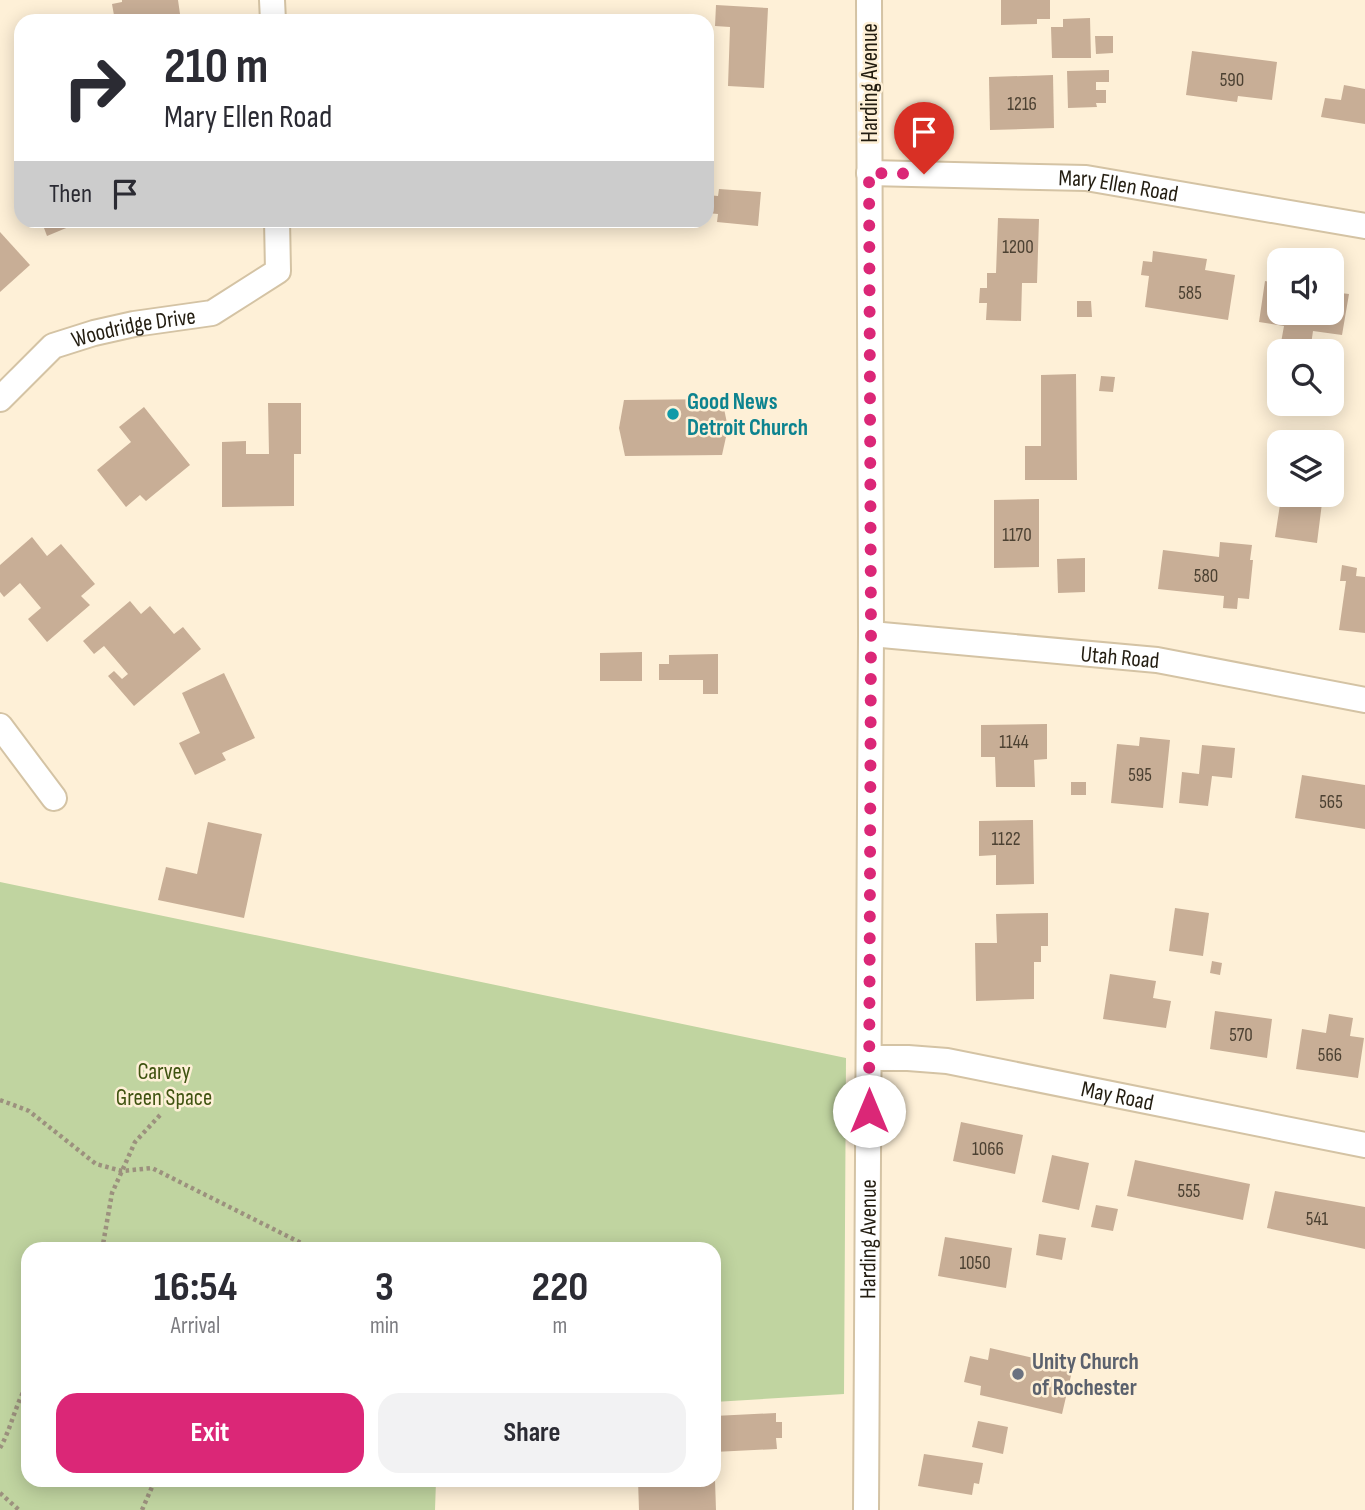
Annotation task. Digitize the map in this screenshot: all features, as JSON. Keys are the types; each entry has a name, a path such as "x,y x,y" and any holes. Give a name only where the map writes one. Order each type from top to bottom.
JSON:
{"street":[{"name":"Harding Avenue","path":"866,1510 871,634 869,0"},
{"name":"Mary Ellen Road","path":"869,173 1086,178 1365,226"},
{"name":"Woodridge Drive","path":"0,399 53,346 108,330 212,313 278,271 277,228"},
{"name":"Utah Road","path":"871,634 1157,660 1365,700"},
{"path":"0,726 54,798"},
{"name":"May Road","path":"869,1058 947,1061 1365,1145"}],"path":[{"path":"0,1100 29,1111 96,1164 122,1171 152,1168 299,1242"},
{"path":"103,1242 112,1193 135,1142 162,1113"},
{"path":"0,1448 11,1429 16,1401 21,1394"},
{"path":"142,1510 152,1487"},
{"path":"0,1493 19,1510"}],"green space":[{"name":"Carvey Green Space","path":"0,882 846,1058 844,1394 721,1402 721,1242 21,1242 21,1487 436,1487 435,1510 0,1510"}],"building":[{"path":"178,0 180,14 114,14 112,4"},
{"path":"1001,0 1050,0 1050,19 1037,19 1037,24 1001,25"},
{"path":"716,5 768,8 764,88 728,86 730,27 715,26"},
{"path":"1090,18 1091,58 1052,58 1051,27 1063,27 1063,19"},
{"path":"1095,36 1113,36 1113,53 1096,54"},
{"path":"1192,51 1277,62 1272,100 1238,96 1237,102 1186,95"},
{"path":"1109,70 1109,82 1096,82 1096,90 1106,90 1106,103 1096,103 1097,107 1068,108 1067,71"},
{"path":"1053,75 1054,128 990,130 989,77"},
{"path":"1344,85 1365,89 1365,124 1321,117 1325,98 1341,100"},
{"path":"719,189 761,192 758,226 717,222 714,196 718,196"},
{"path":"998,218 1039,219 1037,283 1022,283 1021,321 986,320 987,303 979,303 980,288 987,288 987,273 996,273"},
{"path":"44,228 66,228 47,236"},
{"path":"0,232 30,265 0,292"},
{"path":"1153,251 1207,259 1205,270 1235,275 1228,320 1145,307 1149,276 1141,275 1143,261 1152,262"},
{"path":"1265,281 1267,323 1259,322"},
{"path":"1344,293 1349,294 1344,323"},
{"path":"1077,301 1091,301 1092,317 1077,317"},
{"path":"1278,325 1344,325 1342,335 1313,331 1312,339 1282,339 1284,326"},
{"path":"1076,374 1077,480 1025,480 1025,446 1041,446 1041,375"},
{"path":"1101,376 1115,377 1113,392 1099,391"},
{"name":"Good News Detroit Church","path":"722,399 728,428 722,455 625,456 619,428 624,400"},
{"path":"268,403 301,403 301,454 294,454 294,506 222,507 222,442 246,441 246,454 269,454"},
{"path":"144,407 190,465 146,501 140,495 126,507 97,470 131,442 119,427"},
{"path":"1039,499 1039,567 994,568 994,500"},
{"path":"1280,507 1322,507 1317,543 1275,537"},
{"path":"32,537 47,556 61,544 95,584 81,596 90,605 47,642 28,619 41,608 20,583 4,597 0,592 0,565"},
{"path":"1220,542 1252,545 1249,599 1238,598 1237,609 1223,608 1224,596 1158,589 1163,550 1219,557"},
{"path":"1085,558 1085,592 1058,593 1057,559"},
{"path":"1342,565 1357,568 1356,576 1365,577 1365,633 1339,630 1346,581 1340,581"},
{"path":"130,601 141,614 150,606 174,634 183,627 201,649 134,706 108,676 114,671 122,679 128,674 104,646 94,654 83,641"},
{"path":"642,652 642,681 600,681 600,653"},
{"path":"718,654 718,694 703,694 703,680 659,680 659,664 669,664 669,655"},
{"path":"224,673 255,738 222,753 226,760 195,775 179,743 200,733 182,693"},
{"path":"1047,724 1047,759 1034,760 1035,787 996,787 995,757 981,757 981,725"},
{"path":"1140,737 1170,740 1163,808 1111,803 1117,744 1139,746"},
{"path":"1202,745 1235,748 1232,778 1212,776 1208,806 1179,803 1182,772 1199,774"},
{"path":"1302,775 1365,785 1365,829 1295,818"},
{"path":"1071,782 1086,782 1086,795 1071,795"},
{"path":"1033,820 1034,884 996,885 996,855 979,856 979,821"},
{"path":"208,822 262,834 244,918 158,900 166,867 197,874"},
{"path":"1175,908 1209,913 1203,956 1169,951"},
{"path":"1048,913 1048,946 1041,946 1041,962 1034,962 1034,999 976,1001 975,943 997,943 996,914"},
{"path":"1212,961 1222,963 1220,975 1210,973"},
{"path":"1110,974 1156,981 1153,998 1171,1001 1166,1028 1103,1019"},
{"path":"1215,1011 1272,1019 1267,1058 1210,1049"},
{"path":"1329,1014 1353,1018 1350,1036 1364,1038 1358,1078 1296,1069 1302,1029 1326,1033"},
{"path":"961,1122 1023,1135 1015,1174 953,1161"},
{"path":"1052,1155 1089,1163 1079,1210 1042,1202"},
{"path":"1135,1160 1250,1184 1243,1220 1127,1196"},
{"path":"1275,1191 1365,1207 1365,1249 1267,1228"},
{"path":"1096,1205 1118,1209 1113,1231 1091,1227"},
{"path":"1039,1234 1066,1238 1062,1260 1036,1255"},
{"path":"945,1237 1012,1248 1006,1288 938,1276"},
{"name":"Unity Church of Rochester","path":"990,1348 1073,1367 1062,1414 980,1395 981,1386 964,1382 970,1356 988,1360"},
{"path":"776,1413 776,1422 782,1422 782,1438 776,1438 777,1449 721,1452 721,1416"},
{"path":"978,1421 1008,1427 1003,1454 972,1447"},
{"path":"924,1454 983,1463 979,1484 974,1483 972,1495 918,1486"},
{"path":"638,1487 715,1487 716,1510 639,1510"}],"place":[{"name":"Good News Detroit Church","path":"673,414"},
{"name":"Unity Church of Rochester","path":"1018,1374"}],"route":[{"path":"869,1111 869,173 924,174"}]}
